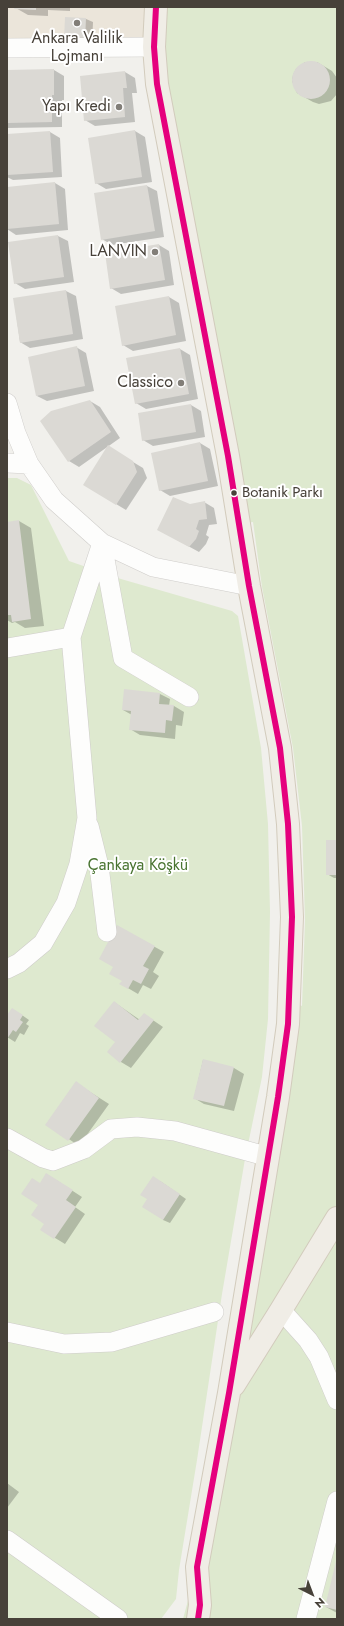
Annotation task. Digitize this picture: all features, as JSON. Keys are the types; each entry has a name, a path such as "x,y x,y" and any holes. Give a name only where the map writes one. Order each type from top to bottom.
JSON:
{"main road":[{"path":"156,7 154,47 157,84 228,456 249,586 280,748 288,824 292,917 288,1024 269,1157 229,1393 197,1567 183,1619"},
{"path":"229,1393 282,1310 337,1218"},
{"path":"197,1567 200,1605 198,1619"}],"street":[{"path":"7,48 154,47"},
{"path":"8,410 29,464 54,500 102,543 153,567 249,586"},
{"path":"7,463 29,464"},
{"path":"102,543 71,637 87,818 99,866 107,932"},
{"path":"102,543 123,658 189,697"},
{"path":"7,648 71,637"},
{"path":"7,969 18,963 43,942 66,903 79,864 87,818"},
{"path":"7,1138 42,1158 53,1161 84,1149 111,1129 137,1128 175,1131 269,1157"},
{"path":"282,1310 308,1340 320,1357 337,1400"},
{"path":"7,1332 64,1344 112,1342 214,1312"},
{"path":"306,1619 337,1501"},
{"path":"7,1540 118,1619"}],"shaded area":[{"name":"Ankara Valilik Lojmanı","path":"7,7 148,7 146,40 7,41"}],"green space":[{"path":"156,7 337,7 337,1619 183,1619 197,1567 289,1001 302,1006 305,920 302,826 293,748 262,587 253,522 240,524 209,356"},
{"name":"Çankaya Köşkü","path":"7,478 17,478 31,485 69,561 121,579 232,611 238,616 261,748 268,824 270,912 268,1019 262,1077 245,1159 222,1294 179,1570 176,1599 161,1619 7,1619"}],"building":[{"name":"Ankara Valilik Lojmanı","path":"15,7 36,7 36,10 14,9"},
{"path":"65,17 86,18 85,41 64,40"},
{"path":"307,61 315,61 325,66 329,73 329,87 325,94 315,99 307,99 297,94 295,91 292,84 292,76 297,66 300,64"},
{"path":"54,69 52,122 7,123 7,70"},
{"path":"125,71 127,88 123,88 125,117 84,121 80,76"},
{"path":"135,130 142,177 95,184 88,138"},
{"path":"50,131 53,172 7,175 7,134"},
{"path":"55,182 59,224 7,229 7,187"},
{"path":"147,185 155,231 101,240 94,193"},
{"path":"58,235 64,277 14,284 8,242"},
{"path":"159,244 165,280 110,289 105,253"},
{"path":"66,290 73,334 20,343 13,298"},
{"path":"169,296 176,335 122,346 115,306"},
{"path":"77,346 85,386 36,396 28,357"},
{"path":"180,348 189,394 135,404 126,358"},
{"path":"90,400 111,432 68,462 40,421 51,411"},
{"path":"191,404 196,432 142,441 138,413"},
{"path":"200,442 208,481 159,491 151,453"},
{"path":"108,445 133,461 137,472 116,505 83,485"},
{"path":"173,497 190,504 205,501 207,519 199,520 196,529 199,531 196,539 189,547 157,530"},
{"path":"19,520 31,619 12,622 11,615 7,615 7,522"},
{"path":"124,689 160,693 159,704 174,705 172,721 166,720 165,733 129,730 131,711 122,710"},
{"path":"326,840 337,840 337,875 326,875"},
{"path":"117,925 155,946 143,966 149,969 141,984 133,980 128,989 119,984 122,981 109,974 113,967 99,959"},
{"path":"114,1001 138,1020 144,1013 154,1020 120,1063 107,1052 115,1042 94,1026"},
{"path":"12,1008 23,1015 20,1020 23,1022 16,1032 13,1030 7,1039 7,1015"},
{"path":"203,1059 234,1067 224,1106 193,1099"},
{"path":"76,1081 99,1098 68,1141 45,1125"},
{"path":"46,1173 73,1190 66,1200 76,1207 54,1239 40,1230 44,1224 31,1215 38,1205 21,1194 32,1178 40,1183"},
{"path":"153,1176 180,1194 163,1220 142,1207 147,1199 140,1195"},
{"path":"337,1561 337,1610 325,1607"}],"transit line":[{"path":"156,7 154,47 157,84 228,456 249,586 280,748 288,824 292,917 288,1024 278,1097 229,1393 197,1567 200,1605 198,1619"}],"place":[{"name":"Ankara Valilik Lojmanı","path":"77,23"},
{"name":"Yapı Kredi","path":"119,107"},
{"name":"LANVIN","path":"155,252"},
{"name":"Classico","path":"181,383"},
{"name":"Botanik Parkı","path":"234,493"}]}
